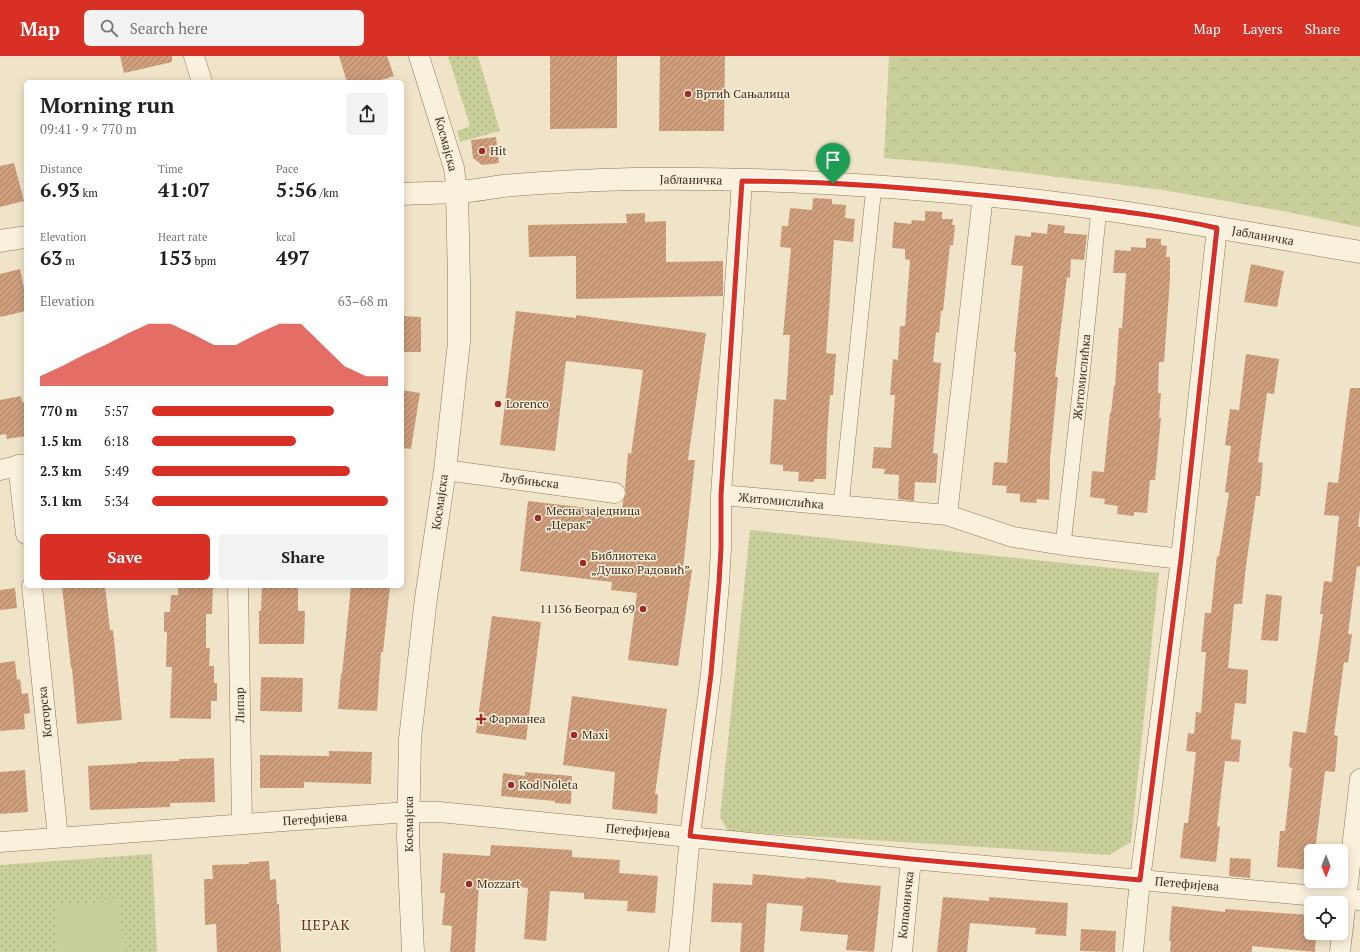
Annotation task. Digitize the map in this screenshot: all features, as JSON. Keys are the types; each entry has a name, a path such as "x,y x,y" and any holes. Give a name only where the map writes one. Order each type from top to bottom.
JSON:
{"street":[{"path":"194,56 201,80"},
{"name":"Космајска","path":"413,952 408,838 411,732 426,598 454,402 459,342 457,192 454,168 419,56"},
{"name":"Јабланичка","path":"404,194 457,192 502,186 566,182 634,180 793,181 983,195 1099,209 1187,222 1360,252"},
{"path":"679,952 690,836 711,674 720,556 721,495 742,181"},
{"name":"Житомислићка","path":"841,506 874,186"},
{"path":"946,515 983,195"},
{"name":"Житомислићка","path":"1063,545 1099,209"},
{"path":"1133,952 1140,880 1181,559 1217,228"},
{"path":"0,241 24,237"},
{"path":"15,466 24,522"},
{"name":"Љубињска","path":"445,470 615,493"},
{"name":"Житомислићка","path":"721,495 946,515 1013,537 1063,545 1181,559"},
{"name":"Которска","path":"32,588 58,838"},
{"name":"Липар","path":"238,588 242,824"},
{"path":"1340,952 1353,900 1360,779"},
{"name":"Петефијева","path":"0,842 408,812 438,812 911,859 1353,900"},
{"name":"Копаоничка","path":"902,952 911,859"}],"green space":[{"path":"448,56 478,56 500,131 460,142 457,131 470,126"},
{"path":"889,56 1360,56 1360,227 1288,212 1163,190 953,164 884,158"},
{"path":"750,530 1159,573 1131,842 1109,855 728,831 720,817"},
{"path":"152,854 157,952 0,952 0,865"},
{"path":"120,901 123,952 58,952 55,905"}],"building":[{"path":"120,56 172,56 172,62 124,73"},
{"path":"339,56 387,56 394,76 381,80 346,80"},
{"path":"550,56 617,56 617,128 550,129"},
{"path":"660,56 725,56 724,131 659,131"},
{"path":"496,137 499,163 482,165 473,158 471,140"},
{"path":"14,163 24,201 0,207 0,166"},
{"path":"813,198 832,199 832,204 846,205 845,218 855,219 853,242 834,240 826,353 836,354 833,395 830,395 826,479 814,479 814,482 798,481 799,472 783,471 783,465 770,464 774,399 786,400 790,335 783,335 791,248 780,247 782,226 788,226 790,208 812,210"},
{"path":"925,211 942,212 942,219 953,219 952,225 955,225 953,245 950,245 943,311 941,311 939,333 936,332 933,362 941,363 933,453 938,454 936,483 915,482 914,501 898,499 899,475 884,474 885,469 872,468 874,447 891,448 895,395 890,395 893,359 898,360 900,326 905,326 910,260 905,259 905,249 892,248 894,222 911,224 912,220 925,221"},
{"path":"645,213 645,222 666,221 666,262 723,261 723,296 576,299 576,256 529,257 528,225 627,223 626,214"},
{"path":"1048,224 1065,226 1064,233 1087,235 1084,260 1071,259 1070,278 1067,277 1055,377 1058,377 1050,459 1049,500 1037,499 1036,503 1020,502 1020,494 1006,493 1007,486 992,485 994,462 1007,463 1016,352 1014,352 1023,266 1011,265 1015,235 1031,237 1031,232 1047,234"},
{"path":"1146,238 1161,239 1161,245 1167,246 1166,257 1170,257 1170,279 1164,362 1159,362 1158,393 1161,393 1159,418 1161,418 1155,480 1150,480 1147,513 1134,512 1134,516 1117,514 1118,506 1104,504 1105,499 1090,497 1092,471 1104,472 1110,412 1111,413 1115,386 1119,328 1122,328 1126,273 1113,273 1115,250 1131,251 1131,247 1146,248"},
{"path":"1251,264 1284,271 1277,307 1244,302"},
{"path":"20,269 24,288 24,311 0,317 0,274"},
{"path":"516,311 576,318 576,315 706,333 688,460 695,460 683,568 692,570 678,666 628,660 637,593 611,590 612,582 520,571 528,501 622,512 623,501 626,494 625,487 628,453 631,454 643,370 566,361 555,451 500,445"},
{"path":"404,316 421,317 421,352 404,352"},
{"path":"1246,354 1279,359 1274,394 1267,393 1258,462 1263,463 1260,496 1256,496 1242,604 1234,604 1228,668 1248,670 1246,704 1235,703 1231,739 1241,740 1239,762 1225,761 1217,826 1220,827 1216,862 1180,858 1184,823 1188,823 1196,752 1186,751 1188,733 1194,734 1196,712 1201,713 1206,652 1201,652 1205,613 1211,613 1217,556 1219,556 1229,493 1225,492 1231,446 1225,445 1230,409 1239,410"},
{"path":"1350,388 1360,388 1360,510 1358,527 1360,527 1360,567 1357,566 1348,634 1352,634 1348,663 1344,662 1334,735 1338,736 1335,772 1325,771 1316,844 1304,844 1304,869 1277,867 1280,831 1285,831 1292,768 1289,767 1293,731 1306,733 1323,614 1320,614 1324,581 1332,582 1339,516 1324,515 1328,482 1338,483"},
{"path":"404,390 420,393 411,449 404,448"},
{"path":"21,396 22,402 24,402 24,436 7,439 6,434 0,435 0,400"},
{"path":"15,588 17,608 0,610 0,590"},
{"path":"62,588 105,588 110,630 113,630 122,720 77,724"},
{"path":"178,588 213,588 212,614 206,614 206,648 210,648 209,666 214,666 214,683 217,683 217,701 211,701 211,719 170,718 172,667 166,667 167,632 164,632 164,612 170,612 171,595 178,595"},
{"path":"262,588 298,588 298,611 305,611 304,644 259,644 259,611 261,611"},
{"path":"351,588 390,588 383,652 381,652 377,711 338,709"},
{"path":"1266,594 1282,596 1278,641 1261,640"},
{"path":"492,616 541,622 526,740 476,733"},
{"path":"15,661 17,680 20,679 22,694 28,693 30,713 24,714 25,729 0,731 0,663"},
{"path":"261,677 303,678 302,712 260,711"},
{"path":"572,696 667,709 655,794 658,794 657,814 612,809 615,772 563,765"},
{"path":"329,751 372,752 371,784 304,782 304,788 260,788 260,755 329,756"},
{"path":"214,758 215,802 170,803 170,807 90,810 88,766 137,762 179,761 179,759"},
{"path":"25,770 28,812 0,814 0,772"},
{"path":"525,772 572,776 571,804 501,796 503,773 525,776"},
{"path":"491,845 572,850 572,857 620,860 619,873 658,876 655,913 627,911 628,901 584,899 584,893 550,891 546,941 524,939 528,888 479,884 475,952 450,952 452,926 442,925 445,893 440,893 443,853 490,856"},
{"path":"1230,858 1251,859 1250,878 1229,876"},
{"path":"269,861 270,880 276,879 277,904 279,904 281,952 217,952 216,924 205,925 204,879 213,879 212,865 249,864 249,862"},
{"path":"753,874 805,879 806,877 836,880 836,882 881,886 874,952 846,950 848,935 800,931 803,906 767,903 764,952 740,952 742,923 711,922 713,883 752,885"},
{"path":"943,897 989,901 989,897 1068,903 1066,936 1035,934 1036,928 970,923 967,952 937,952"},
{"path":"1172,906 1225,912 1225,909 1304,915 1304,940 1316,940 1315,952 1252,946 1252,952 1170,952 1171,941 1169,941"},
{"path":"1081,929 1116,931 1115,952 1080,951"}],"place":[{"name":"Вртић Сањалица","path":"688,94"},
{"name":"Hit","path":"482,151"},
{"name":"Lorenco","path":"498,404"},
{"name":"Месна заједница „Церак”","path":"538,518"},
{"name":"Библиотека „Душко Радовић”","path":"583,563"},
{"name":"11136 Београд 69","path":"643,609"},
{"name":"Фарманеа","path":"481,719"},
{"name":"Maxi","path":"574,735"},
{"name":"Kod Noleta","path":"511,785"},
{"name":"Mozzart","path":"469,884"}],"district":[{"name":"ЦЕРАК","path":"326,925"}],"route":[{"path":"742,181 793,181 833,184 983,195 1099,209 1217,228 1198,388 1181,559 1140,880 911,859 690,836 711,674 719,583 721,548 721,495 742,181"}]}
